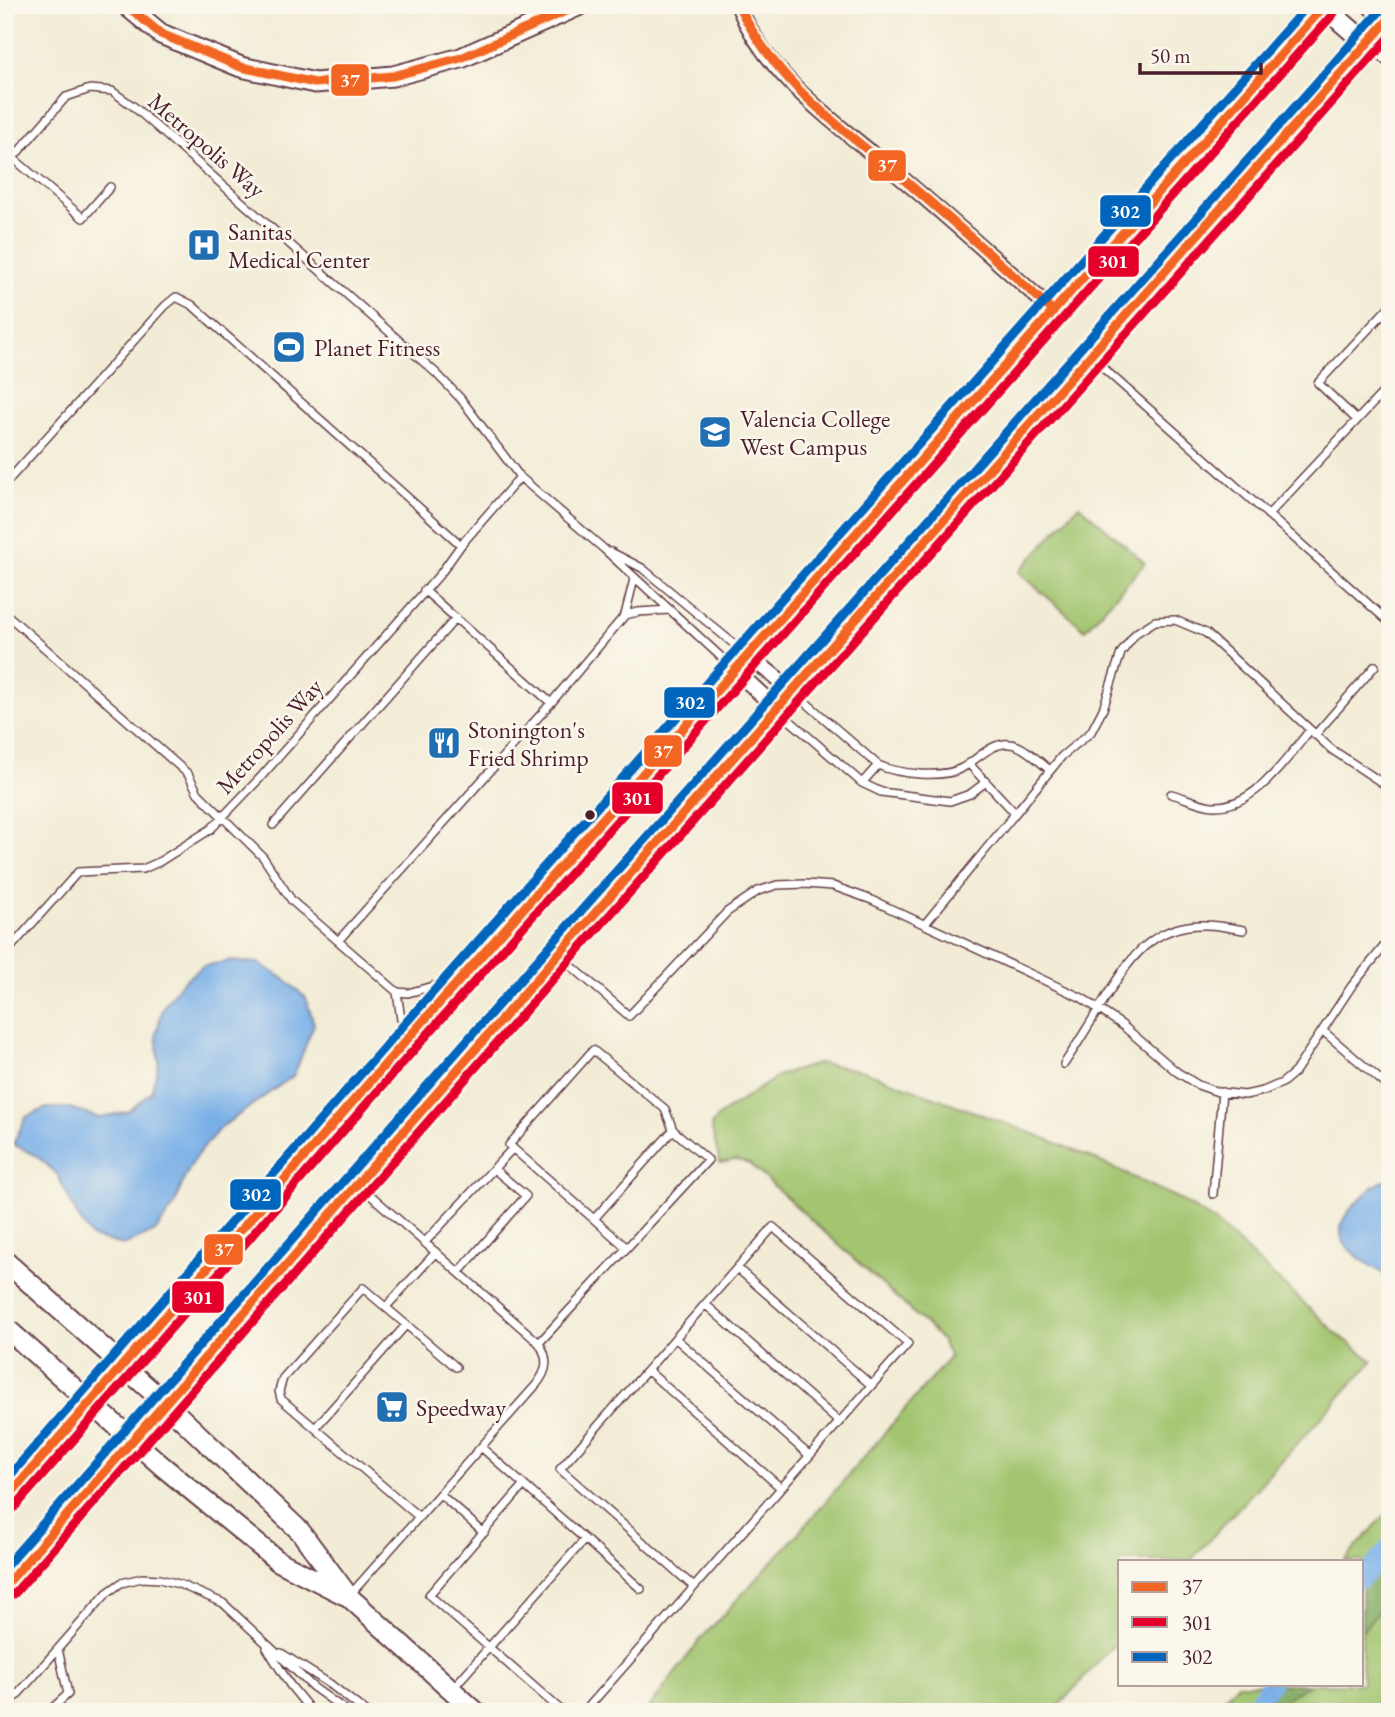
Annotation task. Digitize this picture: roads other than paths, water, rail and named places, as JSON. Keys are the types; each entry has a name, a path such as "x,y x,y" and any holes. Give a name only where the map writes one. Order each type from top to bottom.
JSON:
{"main road":[{"path":"5,1500 403,1044 1324,6"},
{"path":"5,1586 558,955 1367,44 1385,17"}],"street":[{"path":"126,5 161,34 241,67 315,82 393,76 461,58 580,5"},
{"path":"738,5 758,44 802,95 936,207 1054,311"},
{"path":"1324,6 1367,44"},
{"path":"742,663 793,691"},
{"path":"742,663 777,709"},
{"path":"5,1261 123,1364 300,1531 349,1597 461,1703"},
{"path":"5,1326 132,1440 278,1561 349,1597"}],"lane":[{"path":"1367,44 1390,65"},
{"name":"Metropolis Way","path":"5,167 66,97 90,89 112,92 133,106 436,373 461,400 520,477 604,549"},
{"path":"13,158 83,218 110,187"},
{"path":"5,484 164,306 176,297 192,304 461,545"},
{"path":"1357,420 1318,383 1390,306"},
{"path":"1090,356 1390,623"},
{"path":"1268,515 1390,385"},
{"name":"Metropolis Way","path":"5,954 78,872 143,869 201,837 268,769 441,573 461,545 520,477"},
{"path":"604,549 642,568 742,663"},
{"path":"604,549 668,610 742,663"},
{"path":"338,941 551,703 625,615 634,579"},
{"path":"424,590 551,703"},
{"path":"625,615 668,610"},
{"path":"5,613 188,774 198,793 263,857 292,901 397,992 408,993 432,988 464,975"},
{"path":"272,825 456,618"},
{"path":"925,925 1062,756 1091,732 1103,709 1121,653 1136,633 1155,621 1174,620 1206,633 1331,749 1390,788"},
{"path":"1171,794 1214,806 1237,800 1266,784 1375,666"},
{"path":"793,691 878,765 892,772 923,775 960,770 985,752 1002,744 1013,744 1050,770"},
{"path":"777,709 862,783 881,792 950,801 970,793 986,782"},
{"path":"969,764 1015,813"},
{"path":"862,783 878,765"},
{"path":"558,955 629,1016 727,912 758,891 777,885 833,886 872,900 1082,998 1122,1025 1177,1072 1198,1086 1245,1095 1282,1083 1295,1072 1351,987 1390,939"},
{"path":"1065,1064 1129,961 1154,938 1176,928 1205,925 1243,930"},
{"path":"397,992 403,1023 403,1044"},
{"path":"1323,1031 1390,1088"},
{"path":"539,1343 627,1248 708,1160 673,1130 665,1110 593,1050 509,1145 627,1248"},
{"path":"1213,1194 1222,1092"},
{"path":"594,1219 673,1130"},
{"path":"425,1242 513,1148"},
{"path":"459,1272 526,1196 494,1169"},
{"path":"349,1597 545,1373 545,1353 539,1343 357,1183"},
{"path":"584,1712 908,1344 773,1227 560,1469 694,1587"},
{"path":"386,1307 436,1252"},
{"path":"737,1268 871,1385"},
{"path":"419,1517 281,1399 279,1391 283,1378 363,1288 456,1367"},
{"path":"705,1304 839,1422"},
{"path":"315,1428 407,1325"},
{"path":"675,1338 809,1455"},
{"path":"647,1370 780,1488"},
{"path":"481,1447 641,1589"},
{"path":"524,1485 429,1595 563,1712"},
{"path":"440,1494 484,1533"},
{"path":"461,1703 489,1647 585,1539"},
{"path":"5,1709 107,1593 121,1583 142,1578 179,1584 223,1603 324,1696 348,1712"},
{"path":"262,1641 290,1685 312,1712"},
{"path":"262,1641 330,1684 366,1712"},
{"path":"48,1712 68,1694 58,1649"}],"water":[{"path":"230,961 259,963 286,980 306,998 314,1024 294,1075 219,1129 196,1156 174,1206 156,1231 124,1245 91,1237 57,1174 37,1156 13,1144 26,1117 46,1108 70,1108 99,1118 129,1111 151,1092 159,1063 156,1035 163,1007 181,983 203,966"},
{"path":"1390,1178 1390,1278 1348,1248 1342,1239 1341,1229 1344,1218 1354,1205 1375,1186"}],"waterway":[{"path":"1364,1577 1390,1547"},
{"path":"1247,1712 1269,1686"}],"place":[{"name":"Sanitas Medical Center","path":"204,245"},
{"name":"Planet Fitness","path":"289,347"},
{"name":"Valencia College West Campus","path":"715,432"},
{"name":"Stonington's Fried Shrimp","path":"444,743"},
{"name":"Speedway","path":"392,1407"}]}
